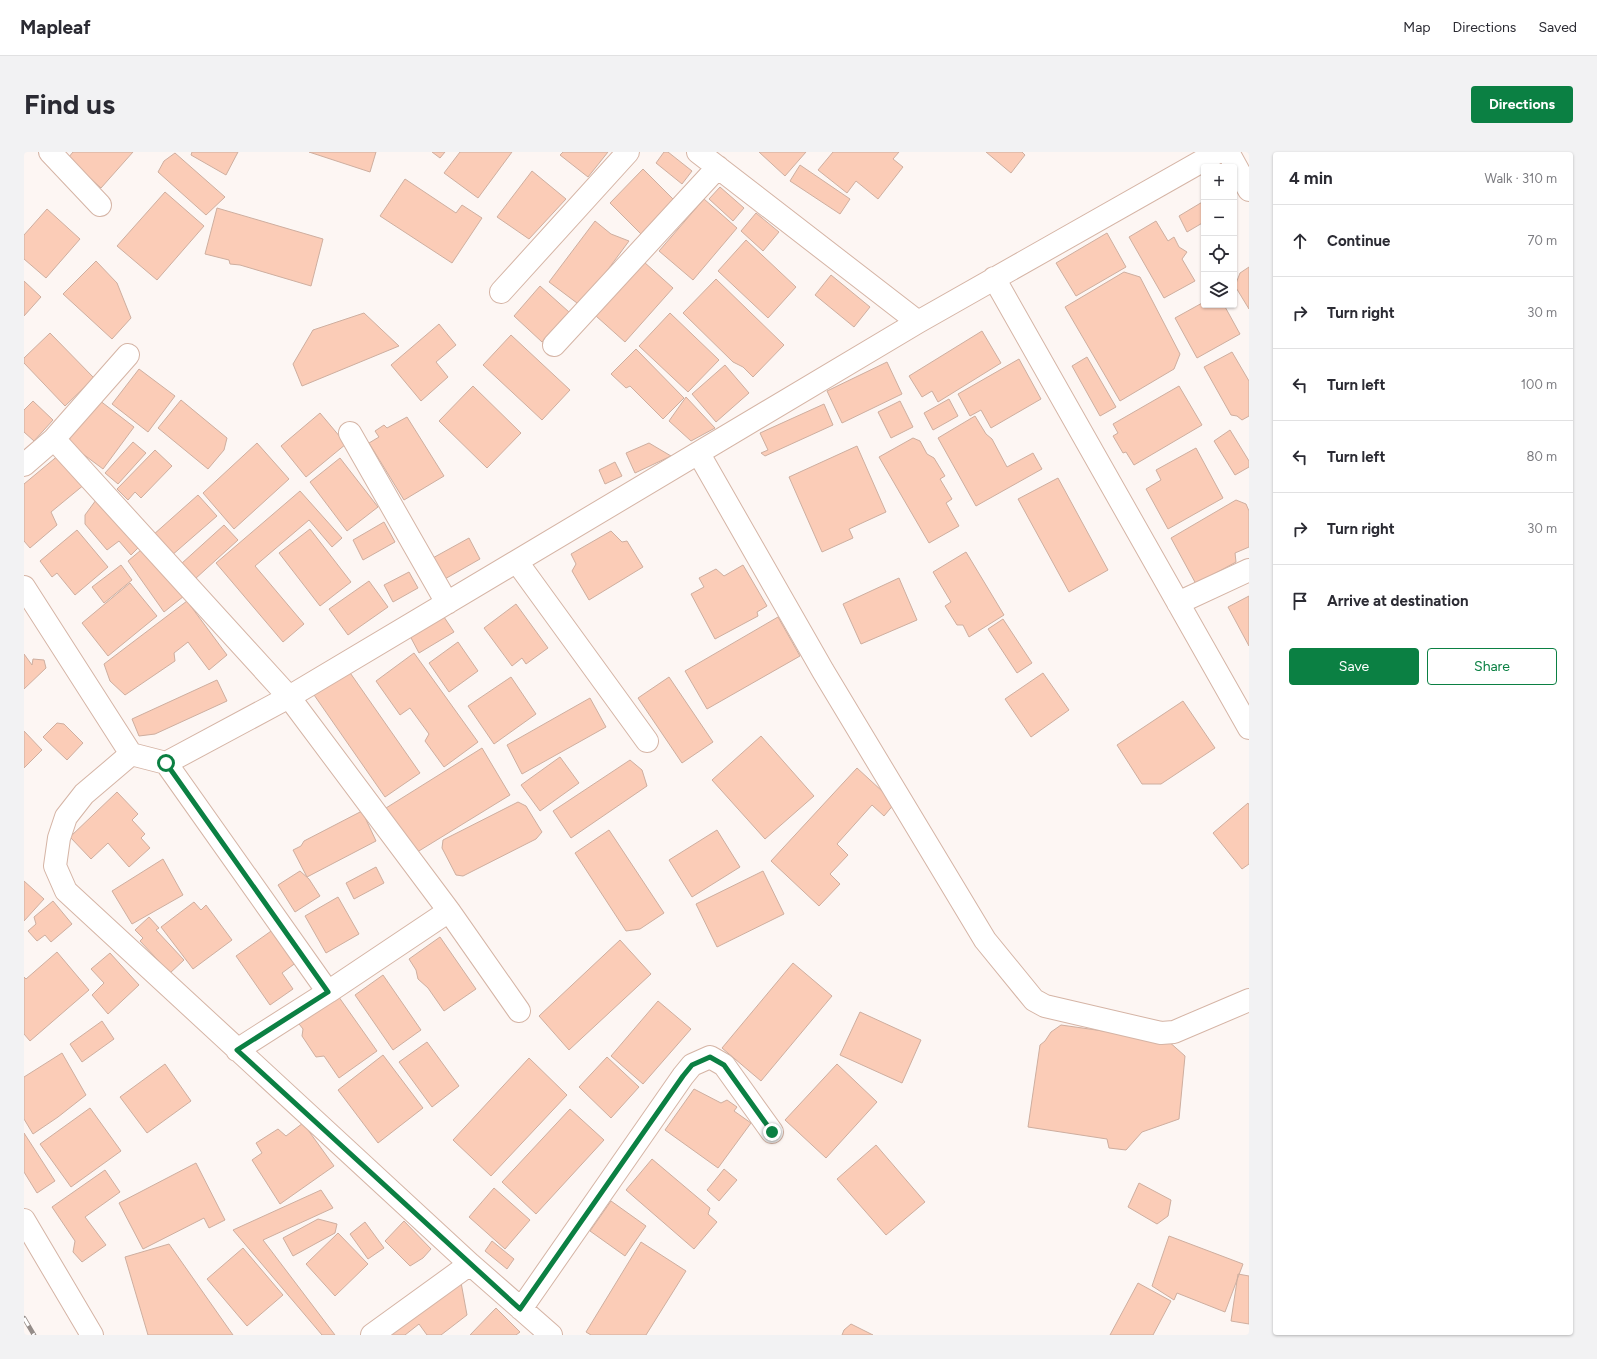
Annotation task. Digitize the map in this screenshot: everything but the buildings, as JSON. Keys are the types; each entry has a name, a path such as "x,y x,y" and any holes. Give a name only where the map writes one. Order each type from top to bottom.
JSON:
{"street":[{"path":"50,152 100,205"},
{"path":"501,292 628,152"},
{"path":"698,152 918,322"},
{"path":"166,763 289,697 699,454 918,322 1218,152"},
{"path":"1228,152 1249,190"},
{"path":"554,345 718,167"},
{"path":"994,278 1249,728"},
{"path":"24,465 54,439 128,355"},
{"path":"350,433 447,603"},
{"path":"54,439 289,697 449,911 519,1011"},
{"path":"699,454 823,671 985,940 1034,1000 1045,1006 1160,1033 1174,1032 1249,1000"},
{"path":"516,562 647,741"},
{"path":"1178,603 1249,570"},
{"path":"24,587 130,754 166,763 328,992"},
{"path":"130,754 84,794 66,817 59,838 55,866 66,891 470,1264 551,1335"},
{"path":"237,1050 328,992 449,911"},
{"path":"520,1309 692,1065 710,1057 724,1065 772,1132"},
{"path":"24,1220 92,1335"},
{"path":"372,1335 470,1264"}],"railway":[{"path":"24,1318 34,1335"}],"route":[{"path":"166,763 328,992 237,1050 520,1309 692,1065 710,1057 724,1065 772,1132"}]}
